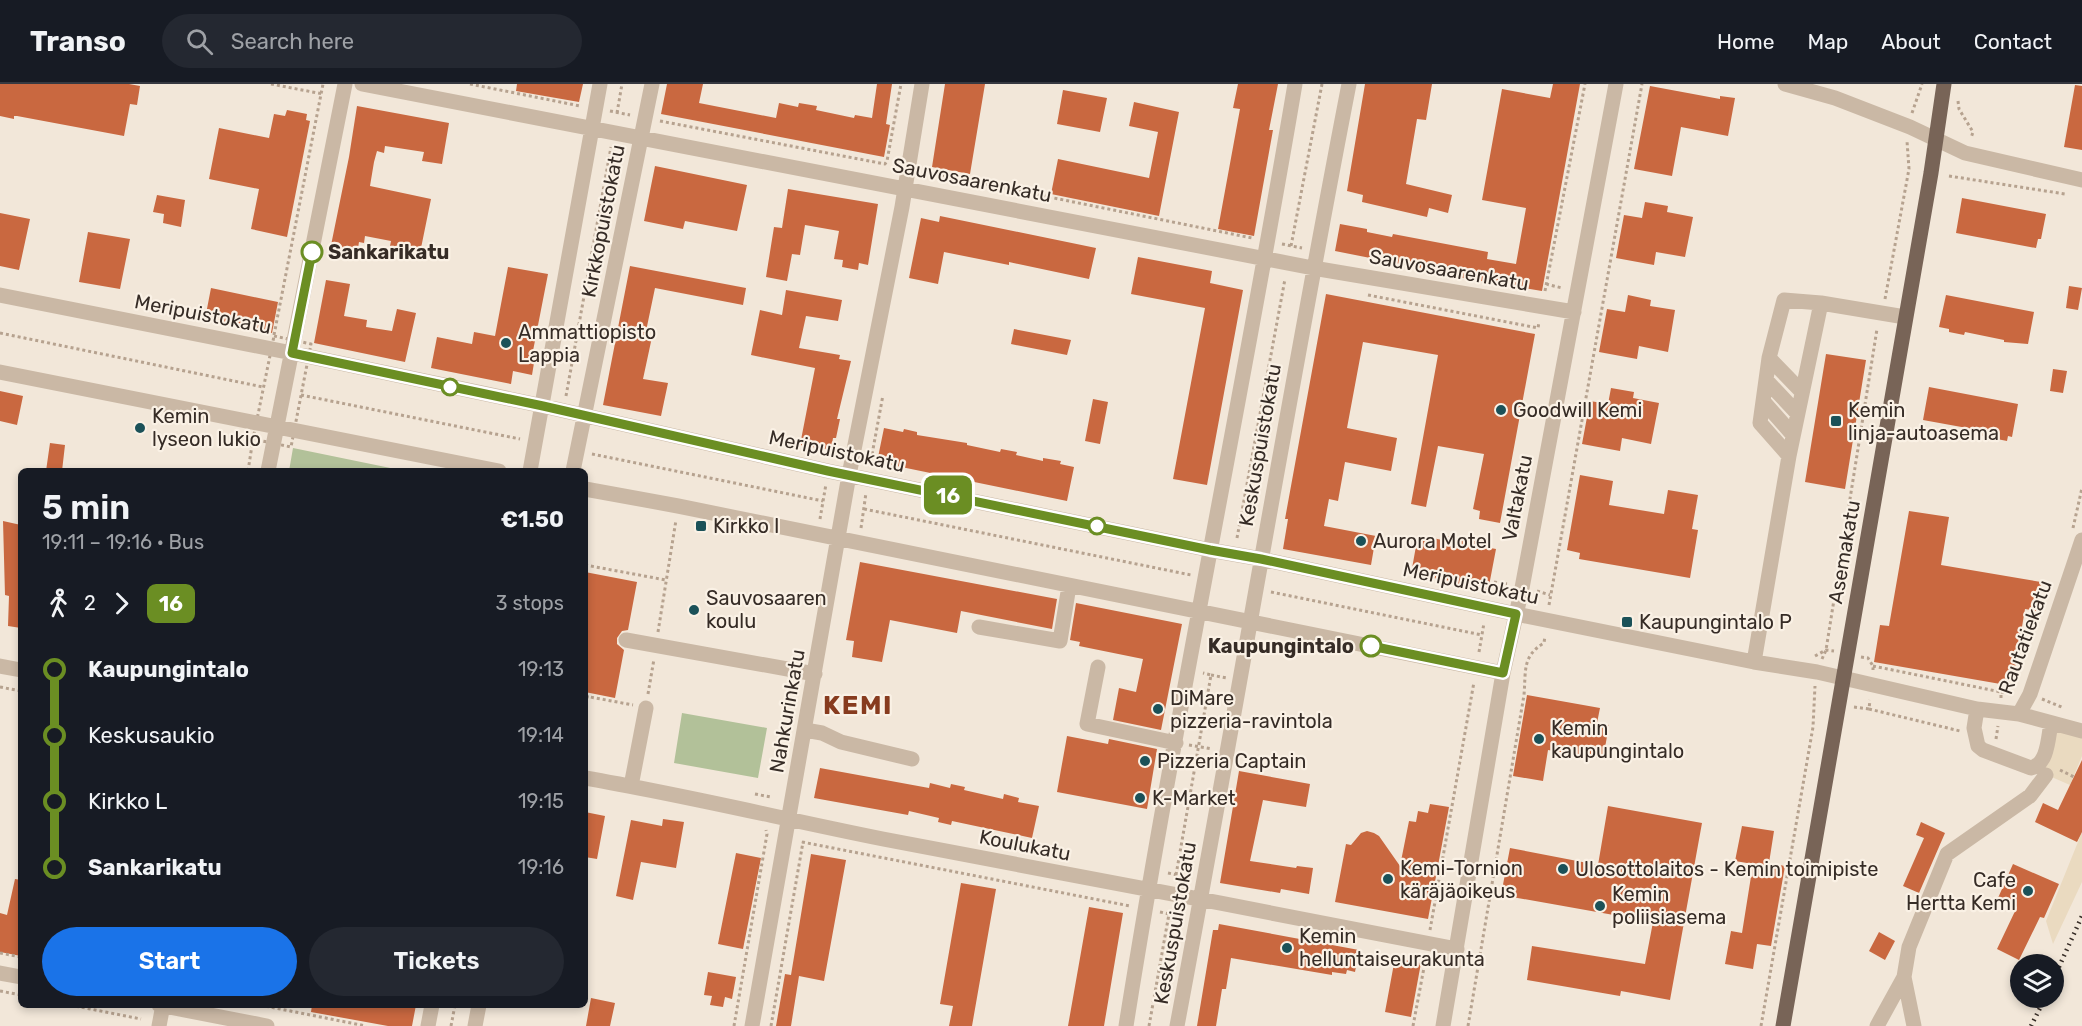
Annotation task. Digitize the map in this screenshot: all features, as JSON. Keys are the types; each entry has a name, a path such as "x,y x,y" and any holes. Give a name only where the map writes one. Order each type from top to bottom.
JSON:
{"main road":[{"name":"Asemakatu","path":"1783,1026 1937,139 1944,84"}],"street":[{"name":"Sauvosaarenkatu","path":"362,84 1265,259 1574,312"},
{"name":"Kirkkopuistokatu","path":"531,468 600,84"},
{"name":"Kirkkopuistokatu","path":"574,468 652,84"},
{"name":"Nahkurinkatu","path":"752,1026 849,475 922,84"},
{"name":"Keskuspuistokatu","path":"1126,1026 1148,891 1269,241 1295,84"},
{"name":"Keskuspuistokatu","path":"1177,1026 1310,284 1349,84"},
{"name":"Valtakatu","path":"1443,1026 1503,673 1616,84"},
{"path":"1785,84 1806,86 1910,127 1965,153 2082,180"},
{"path":"269,468 343,91"},
{"name":"Meripuistokatu","path":"0,294 543,406 849,475 1261,559 1548,621 1843,678"},
{"path":"1789,456 1760,423 1769,358 1784,300 1821,303 1905,317"},
{"path":"1754,662 1801,391 1821,303"},
{"path":"1769,358 1801,391"},
{"path":"0,372 484,468"},
{"path":"1766,380 1797,413"},
{"path":"1763,401 1793,435"},
{"path":"588,490 1503,673"},
{"name":"Rautatiekatu","path":"1843,678 1977,709 2019,714 2030,694 2082,540"},
{"path":"979,627 1060,641 1069,586"},
{"path":"626,640 815,674"},
{"path":"0,666 18,669"},
{"path":"1098,667 1087,724 1176,743"},
{"path":"631,786 646,708"},
{"path":"1977,709 1974,728 1978,746 2031,768 2038,766 2042,761 2051,723"},
{"path":"2019,714 2082,731"},
{"path":"805,730 822,733 841,742 912,759"},
{"path":"1877,1026 1904,977 1909,947 1947,855 2030,796 2046,775"},
{"name":"Koulukatu","path":"588,779 1148,891 1457,949"},
{"path":"0,973 18,976"},
{"path":"1904,977 1914,1026"},
{"path":"159,1026 162,1008"},
{"path":"177,1008 267,1026"},
{"path":"428,1026 431,1008"},
{"path":"475,1026 478,1008"}],"path":[{"path":"271,84 322,94 343,91"},
{"path":"274,336 323,84"},
{"path":"470,84 885,164 901,84"},
{"path":"617,113 622,84"},
{"path":"1291,246 1322,84"},
{"path":"1359,293 1538,328 1585,84"},
{"path":"1468,1026 1482,930 1524,695 1528,656 1533,649 1544,643 1642,84"},
{"path":"1761,1026 1813,727 1817,672 1826,650 1879,312 1887,295 1909,169 1906,146 1912,112 1922,84"},
{"path":"1956,177 1973,132 1959,109 1958,99"},
{"path":"566,396 611,147"},
{"path":"925,172 1317,251"},
{"path":"1949,176 2071,195"},
{"path":"1237,538 1285,279 1310,284"},
{"path":"0,333 263,387"},
{"path":"871,460 883,392"},
{"path":"301,395 522,440"},
{"path":"248,468 253,439"},
{"path":"590,453 823,501"},
{"path":"819,522 826,479"},
{"path":"860,533 867,486"},
{"path":"864,509 1191,575"},
{"path":"588,566 666,580"},
{"path":"1270,592 1482,635"},
{"path":"1537,592 1551,595"},
{"path":"1413,1026 1486,608"},
{"path":"1873,666 2001,692"},
{"path":"1176,875 1211,675 1189,671"},
{"path":"0,687 18,690"},
{"path":"2030,694 2067,710"},
{"path":"1176,743 1227,752"},
{"path":"734,1026 766,830"},
{"path":"771,1026 802,842 1197,920"},
{"path":"1149,1026 1169,914"},
{"path":"0,953 18,956"},
{"path":"0,991 18,994"},
{"path":"85,1008 141,1019"},
{"path":"275,1008 366,1026"},
{"path":"451,1026 454,1008"}],"green space":[{"path":"293,448 390,468 290,468"},
{"path":"682,713 767,728 758,778 674,763"}],"shaded area":[{"path":"2051,723 2082,731 2082,756 2070,785 2031,768"},
{"path":"2082,832 2082,882 2053,944 2046,921"}],"building":[{"path":"0,84 129,84 140,86 137,105 130,104 124,136 17,116 14,116 14,119 0,116"},
{"path":"517,84 583,84 579,102 516,91"},
{"path":"667,84 703,84 699,103 776,118 779,103 798,107 799,103 817,106 816,110 854,118 855,115 872,118 877,84 892,84 886,124 890,125 884,157 661,114"},
{"path":"945,84 985,84 970,174 932,167"},
{"path":"1238,84 1278,84 1269,130 1273,130 1254,236 1218,229 1240,109 1233,108"},
{"path":"1365,84 1432,84 1426,120 1417,119 1406,184 1452,195 1448,213 1429,208 1427,217 1362,202 1363,195 1347,191"},
{"path":"1553,84 1580,84 1542,291 1451,276 1451,274 1335,251 1340,224 1392,237 1393,234 1488,252 1487,259 1516,264 1526,208 1482,200 1502,89 1550,98"},
{"path":"2075,85 2082,86 2082,150 2064,147"},
{"path":"1650,86 1720,99 1720,96 1735,98 1728,136 1681,127 1672,176 1634,169"},
{"path":"1063,90 1107,98 1100,132 1057,124"},
{"path":"1134,102 1179,112 1159,216 1051,194 1058,159 1149,178 1158,132 1129,126"},
{"path":"357,106 449,123 442,164 422,161 424,152 385,146 384,153 377,151 374,162 370,186 431,199 420,253 390,246 391,241 365,236 364,243 359,242 356,260 329,255"},
{"path":"287,110 307,114 306,120 310,121 287,237 251,229 259,189 209,179 219,128 269,138 274,114 285,116"},
{"path":"655,166 747,185 737,231 685,221 683,229 644,221"},
{"path":"788,189 878,204 868,265 859,263 858,270 842,267 843,260 834,259 839,231 805,225 800,255 792,254 787,281 766,277 774,227 782,228"},
{"path":"157,195 185,200 181,227 163,223 164,214 153,212"},
{"path":"1962,198 2046,214 2041,239 2038,239 2036,248 1956,233"},
{"path":"1645,202 1668,206 1667,212 1693,217 1685,257 1656,252 1654,265 1616,258 1624,215 1642,218"},
{"path":"0,213 30,219 19,270 0,266"},
{"path":"940,216 1096,248 1089,279 1009,262 1009,265 944,252 938,284 909,278 921,218 939,222"},
{"path":"88,232 130,239 120,289 79,282"},
{"path":"1138,257 1212,271 1210,283 1243,290 1207,485 1173,479 1205,308 1131,294"},
{"path":"630,266 746,288 743,305 655,288 645,336 652,337 643,379 668,383 661,416 603,405"},
{"path":"508,267 548,274 532,356 535,357 532,375 513,371 511,384 431,368 437,337 472,344 474,332 495,336"},
{"path":"326,280 350,284 344,316 367,320 366,327 392,331 397,309 416,313 405,362 314,343"},
{"path":"2069,286 2082,288 2078,310 2066,308"},
{"path":"211,288 278,302 272,333 205,319"},
{"path":"786,290 842,300 838,321 806,316 799,348 840,355 839,359 851,361 837,419 840,419 836,438 833,438 831,450 800,445 815,368 751,355 760,310 782,315"},
{"path":"1326,294 1535,334 1500,523 1479,519 1480,511 1473,509 1484,454 1438,446 1426,507 1411,504 1438,355 1363,342 1347,428 1397,438 1391,471 1345,462 1338,501 1329,499 1324,526 1376,536 1371,565 1283,549 1288,519 1285,519"},
{"path":"1628,295 1651,300 1650,306 1675,310 1668,352 1639,346 1637,359 1599,352 1607,309 1625,312"},
{"path":"1946,295 2034,312 2028,344 2004,342 2004,340 1965,332 1964,335 1939,327"},
{"path":"1014,329 1071,340 1067,355 1011,344"},
{"name":"Kemin linja-autoasema","path":"1826,354 1866,360 1845,489 1805,482"},
{"path":"2053,369 2067,371 2063,393 2050,391"},
{"path":"1929,387 2018,404 2012,437 2008,436 2007,441 1977,435 1978,430 1923,420"},
{"path":"1611,388 1634,392 1633,398 1659,403 1651,444 1622,438 1620,451 1582,444 1590,401 1608,404"},
{"path":"0,391 23,396 17,425 0,421"},
{"path":"1093,399 1108,402 1100,444 1085,441"},
{"path":"884,428 903,432 904,429 917,432 917,435 967,443 967,445 1000,452 1001,449 1017,452 1016,455 1043,461 1043,458 1061,461 1060,464 1074,467 1067,501 877,462"},
{"path":"50,443 65,445 62,468 46,468"},
{"path":"1580,475 1613,481 1609,505 1664,514 1668,490 1698,495 1692,529 1698,530 1690,578 1579,559 1580,553 1567,550"},
{"path":"1909,511 1949,517 1941,565 2041,582 2037,611 2025,609 2012,686 1874,662 1880,625 1889,626"},
{"path":"3,521 18,524 18,628 8,626 9,596 5,595"},
{"path":"1418,535 1447,541 1448,536 1481,542 1480,546 1496,549 1488,591 1411,574"},
{"path":"860,562 1057,599 1052,629 961,611 957,633 890,620 882,662 852,657 854,641 846,640"},
{"path":"588,573 637,582 628,630 622,631 617,638 617,644 624,650 615,698 588,693"},
{"path":"1076,603 1182,624 1161,730 1113,720 1119,688 1136,692 1143,659 1079,646 1080,642 1070,640"},
{"name":"Kemin kaupungintalo","path":"1527,695 1600,708 1597,723 1609,725 1603,759 1548,750 1543,781 1513,776"},
{"path":"1067,736 1108,744 1109,739 1157,749 1147,809 1057,792"},
{"path":"2082,760 2082,832 2077,842 2035,822 2043,803 2058,810"},
{"path":"820,768 929,788 930,783 950,788 951,784 965,787 964,790 1003,799 1004,794 1019,798 1018,802 1039,806 1032,838 952,821 951,825 938,822 939,818 909,811 908,815 814,798"},
{"path":"1239,771 1310,784 1306,807 1263,800 1250,861 1296,868 1297,866 1313,868 1309,894 1281,889 1280,893 1220,883"},
{"name":"Kemi-Tornion käräjäoikeus","path":"1430,804 1449,807 1428,919 1335,902 1346,844 1351,845 1361,833 1367,831 1374,833 1379,836 1400,866 1409,821 1416,822 1418,811 1428,813"},
{"name":"Kemin poliisiasema","path":"1608,806 1702,823 1670,1000 1621,991 1620,996 1527,980 1532,946 1645,964 1653,922 1501,895 1510,848 1598,865"},
{"path":"588,813 605,816 597,859 588,858"},
{"path":"663,819 684,822 676,868 641,862 633,900 616,896 631,820 662,826"},
{"path":"1921,822 1945,833 1919,893 1903,886 1924,838 1916,835"},
{"path":"1742,826 1774,831 1769,863 1785,866 1771,946 1757,944 1753,969 1725,964 1731,931 1742,933 1753,864 1735,861"},
{"path":"736,853 761,858 743,949 718,944"},
{"path":"811,854 846,860 824,981 799,976 791,1026 776,1026 785,974 791,975"},
{"name":"Cafe Hertta Kemi","path":"2013,864 2059,884 2044,918 2040,917 2022,954 2010,956 1997,949 2017,907 1998,898"},
{"path":"15,879 18,880 18,955 0,952 0,913 7,915"},
{"path":"961,883 996,889 972,1026 949,1026 953,1006 940,1004"},
{"path":"1089,907 1123,913 1104,1026 1068,1026"},
{"path":"1219,924 1359,950 1355,972 1347,970 1346,974 1332,972 1332,975 1231,958 1226,989 1222,989 1216,1026 1197,1026 1213,930 1218,930"},
{"path":"1879,932 1895,941 1885,960 1869,951"},
{"path":"1395,958 1421,963 1411,1017 1385,1012"},
{"path":"708,972 736,977 732,999 725,997 723,1007 710,1005 712,996 704,995"},
{"path":"591,998 615,1003 610,1026 586,1026"},
{"path":"312,1008 415,1008 412,1026 388,1026 311,1012"}],"railway":[{"path":"2064,956 2082,916"},
{"path":"2031,1026 2040,1008"}],"bus line":[{"name":"16","path":"312,252 292,353 543,406 828,471 1261,559 1516,614 1503,673 1371,646"}],"place":[{"name":"Sankarikatu","path":"312,252"},
{"name":"Ammattiopisto Lappia","path":"506,343"},
{"name":"Goodwill Kemi","path":"1501,410"},
{"name":"Kemin linja-autoasema","path":"1836,421"},
{"name":"Kemin lyseon lukio","path":"140,428"},
{"name":"Kirkko I","path":"701,526"},
{"name":"Aurora Motel","path":"1361,541"},
{"name":"Sauvosaaren koulu","path":"694,610"},
{"name":"Kaupungintalo P","path":"1627,622"},
{"name":"Kaupungintalo","path":"1371,646"},
{"name":"DiMare pizzeria-ravintola","path":"1158,709"},
{"name":"Kemin kaupungintalo","path":"1539,739"},
{"name":"Pizzeria Captain","path":"1145,761"},
{"name":"K-Market","path":"1140,798"},
{"name":"Ulosottolaitos - Kemin toimipiste","path":"1563,869"},
{"name":"Kemi-Tornion käräjäoikeus","path":"1388,879"},
{"name":"Cafe Hertta Kemi","path":"2028,891"},
{"name":"Kemin poliisiasema","path":"1600,906"},
{"name":"Kemin helluntaiseurakunta","path":"1287,948"}],"district":[{"name":"KEMI","path":"858,705"}]}
